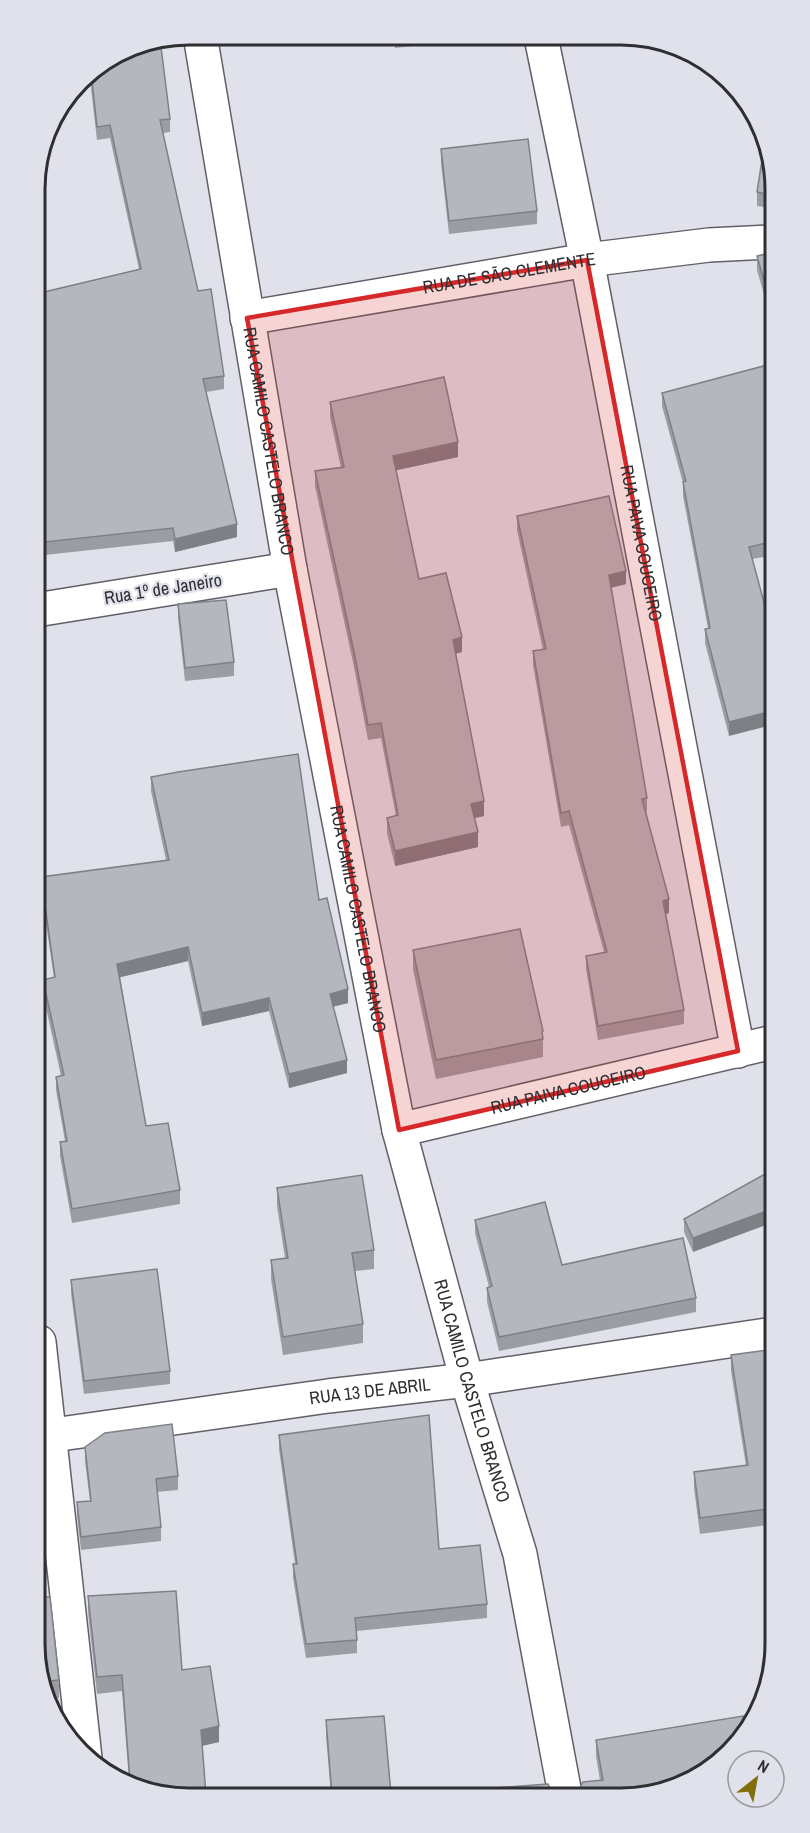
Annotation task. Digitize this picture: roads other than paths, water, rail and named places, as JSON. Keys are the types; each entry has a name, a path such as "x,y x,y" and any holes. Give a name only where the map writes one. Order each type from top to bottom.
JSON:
{"street":[{"name":"RUA CAMILO CASTELO BRANCO","path":"202,45 290,569 399,1130 467,1380 520,1554 564,1788"},
{"name":"RUA PAIVA COUCEIRO","path":"543,45 587,260 738,1050"},
{"name":"RUA DE SÃO CLEMENTE","path":"247,318 587,260 710,245 765,242"},
{"name":"Rua 1º de Janeiro","path":"45,609 290,569"},
{"name":"RUA PAIVA COUCEIRO","path":"399,1130 765,1044"},
{"name":"RUA 13 DE ABRIL","path":"45,1436 328,1396 467,1380 765,1335"},
{"path":"45,1444 83,1741"}]}
